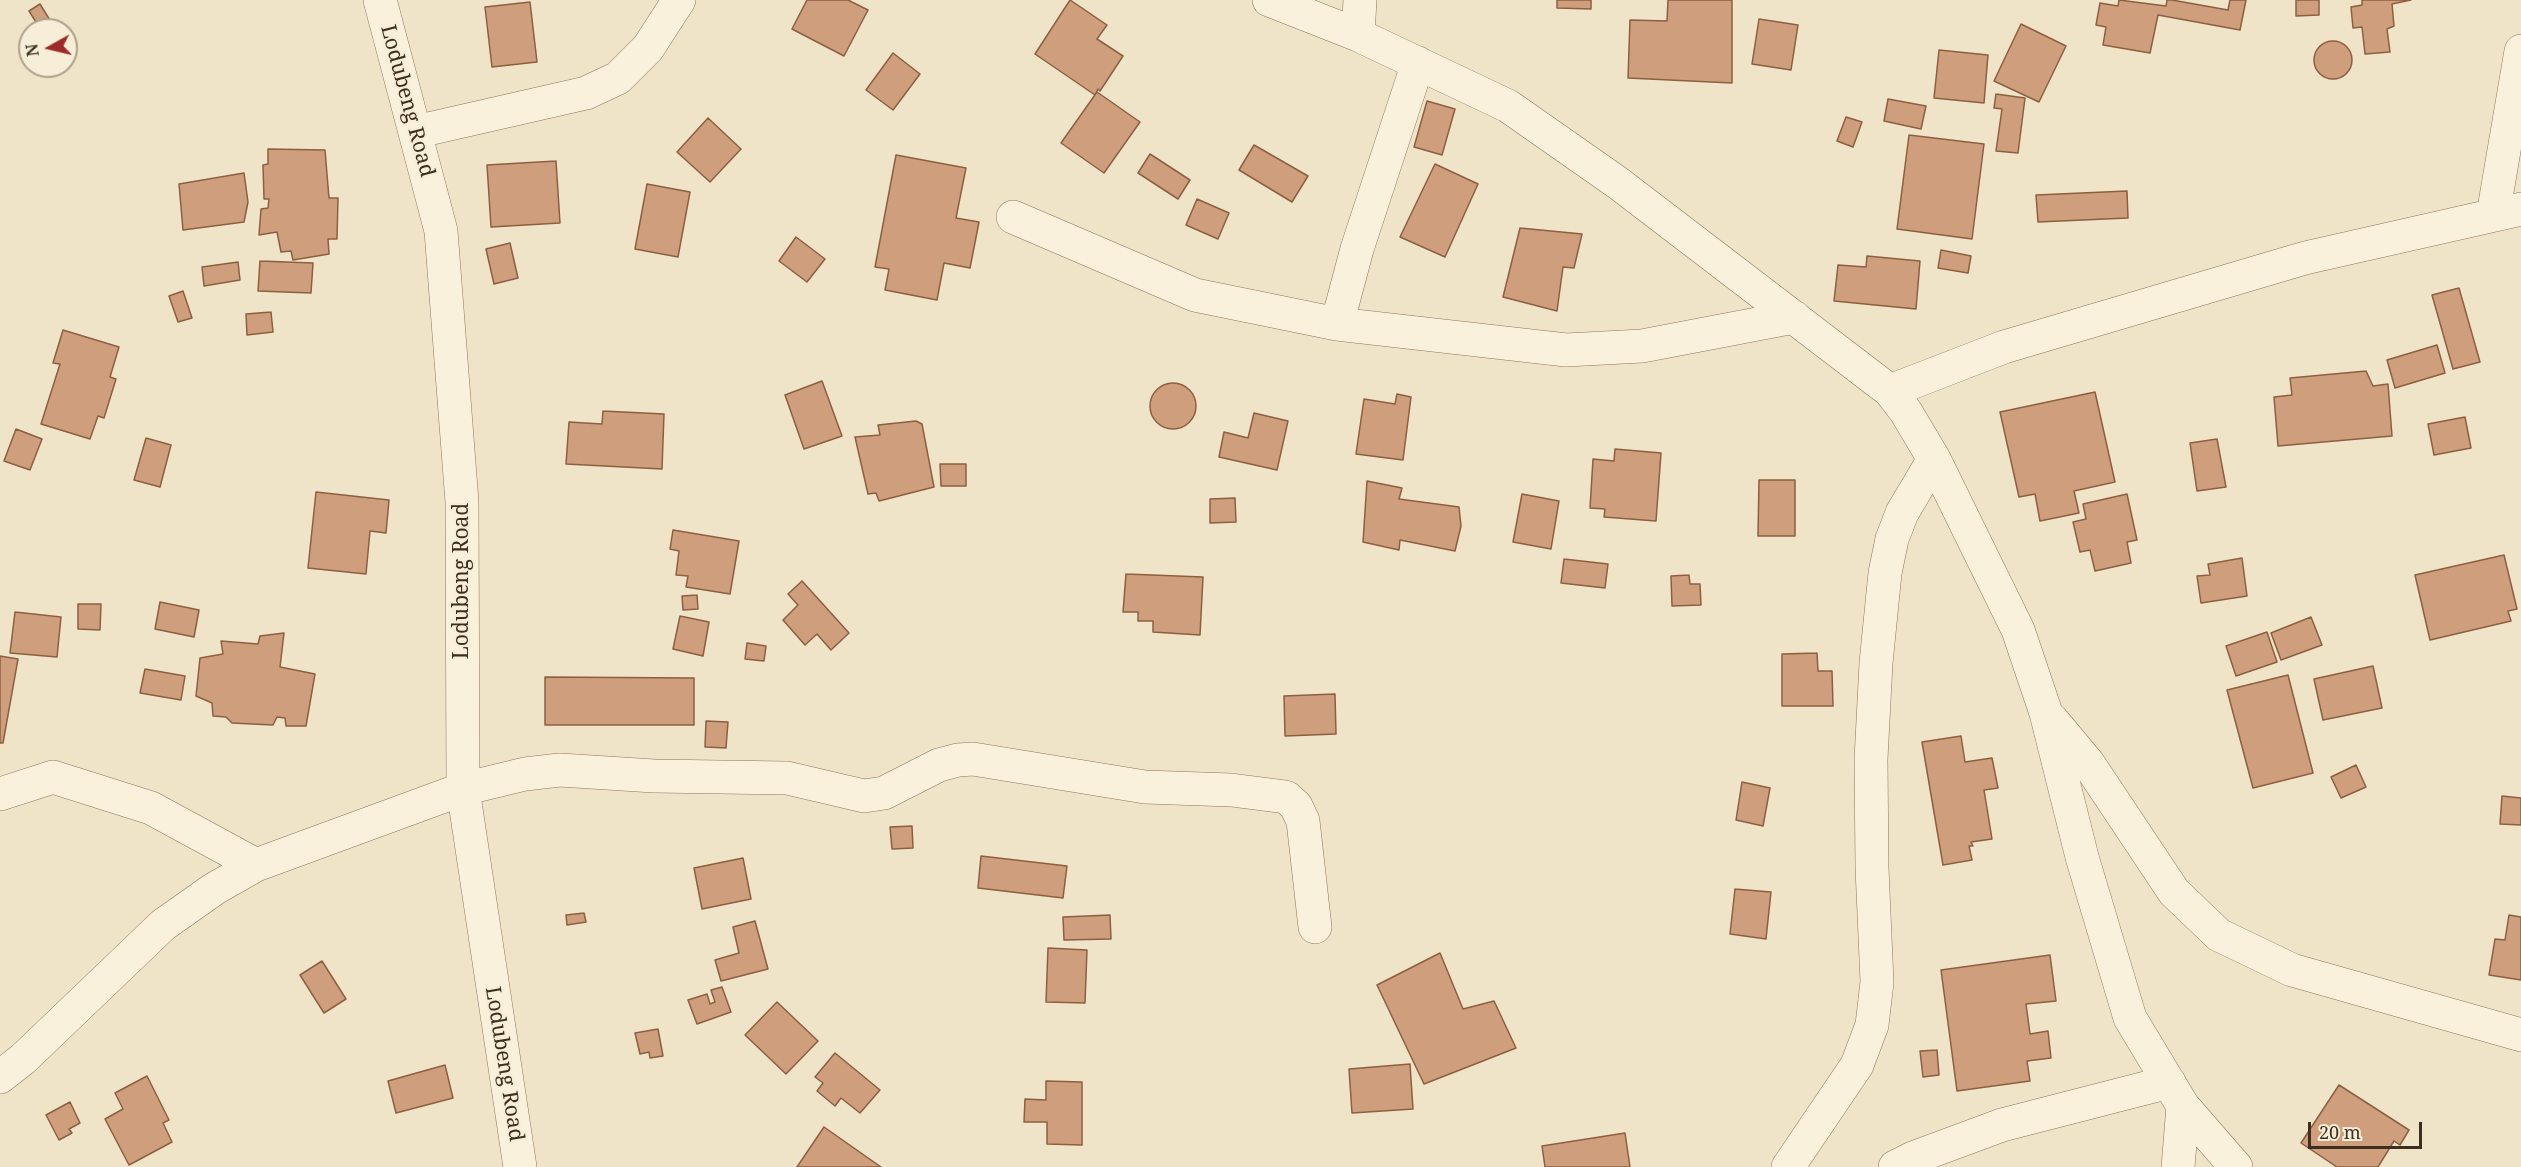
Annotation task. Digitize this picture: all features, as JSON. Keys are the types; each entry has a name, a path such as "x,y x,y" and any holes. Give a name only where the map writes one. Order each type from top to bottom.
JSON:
{"street":[{"name":"Lodubeng Road","path":"380,0 441,231 462,502 463,789 520,1167"},
{"path":"415,132 586,93 618,78 648,48 680,0"},
{"path":"1269,0 1358,35 1508,106 1618,183 1890,391 1906,412 1934,459 2018,630 2046,713 2082,857 2130,1018 2176,1094 2236,1167"},
{"path":"1358,35 1360,0"},
{"path":"1890,391 2004,347 2293,262 2507,212 2521,51"},
{"path":"1337,324 1357,249 1419,63"},
{"path":"1013,217 1195,295 1337,324 1566,350 1642,346 1794,317"},
{"path":"1788,1167 1857,1065 1872,1025 1877,982 1872,868 1871,759 1876,663 1885,573 1892,539 1902,513 1934,459"},
{"path":"2046,713 2088,763 2174,892 2219,934 2292,970 2521,1035"},
{"path":"0,1077 23,1059 164,925 214,889 256,865 463,789 525,774 560,771 654,776 787,778 864,796 875,796 939,765 974,759 1145,787 1231,790 1286,797 1296,806 1303,821 1316,927"},
{"path":"0,795 53,777 152,808 256,865"},
{"path":"1895,1167 1913,1158 2002,1125 2176,1094"},
{"path":"2176,1094 2178,1167"}],"building":[{"path":"807,0 848,0 868,10 844,56 792,29"},
{"path":"1070,0 1107,25 1097,39 1123,56 1095,95 1035,54"},
{"path":"1557,0 1591,0 1591,9 1557,8"},
{"path":"1668,0 1732,0 1732,83 1628,78 1630,20 1667,21"},
{"path":"2119,0 2166,6 2167,0 2172,0 2228,10 2230,0 2246,0 2240,30 2158,15 2150,53 2103,45 2106,27 2096,25 2100,3 2118,6"},
{"path":"2296,0 2319,0 2319,15 2296,16"},
{"path":"2362,0 2411,0 2392,4 2394,26 2387,29 2390,52 2365,54 2362,27 2353,28 2351,7 2362,5"},
{"path":"530,2 537,62 492,67 485,7"},
{"path":"40,4 49,18 33,18 29,11"},
{"path":"1759,19 1798,25 1791,70 1752,64"},
{"path":"2021,24 2066,46 2039,102 1994,81"},
{"path":"2333,41 2346,47 2352,60 2346,73 2333,79 2320,73 2314,60 2320,47"},
{"path":"1939,50 1988,55 1984,103 1934,98"},
{"path":"893,53 920,74 893,110 866,90"},
{"path":"1097,92 1140,122 1104,173 1061,143"},
{"path":"1996,94 2025,98 2018,153 1996,151 2002,109 1994,108"},
{"path":"1888,99 1926,106 1921,129 1884,121"},
{"path":"1427,101 1455,109 1442,155 1414,147"},
{"path":"1846,117 1862,122 1853,147 1837,141"},
{"path":"708,118 741,149 710,182 677,152"},
{"path":"1909,135 1984,144 1972,239 1897,229"},
{"path":"1254,145 1308,176 1292,202 1239,170"},
{"path":"268,149 325,150 329,198 338,198 337,239 328,239 329,254 293,260 291,251 281,252 277,232 259,235 261,209 268,208 269,199 264,199 263,165 268,164"},
{"path":"1150,154 1190,180 1178,199 1138,173"},
{"path":"896,155 966,168 956,218 979,222 970,268 944,263 937,300 885,290 889,269 875,267"},
{"path":"556,161 560,223 491,227 487,165"},
{"path":"1435,164 1478,184 1445,257 1400,237"},
{"path":"244,173 248,202 244,222 183,230 179,184"},
{"path":"647,184 690,192 678,257 635,249"},
{"path":"2127,191 2128,218 2038,222 2036,195"},
{"path":"1197,199 1229,213 1218,239 1186,225"},
{"path":"1520,228 1582,234 1574,268 1563,267 1557,311 1503,297"},
{"path":"796,237 825,259 807,282 779,261"},
{"path":"510,243 518,278 494,284 486,249"},
{"path":"1941,250 1971,256 1968,273 1938,268"},
{"path":"1867,256 1920,261 1916,309 1834,301 1838,265 1866,267"},
{"path":"260,261 313,263 311,293 258,291"},
{"path":"238,262 240,280 204,286 202,267"},
{"path":"2459,288 2480,362 2453,369 2432,295"},
{"path":"183,291 192,318 178,322 169,296"},
{"path":"271,312 273,332 247,335 246,314"},
{"path":"63,330 119,347 110,377 116,379 104,418 98,416 90,439 41,424 60,364 53,363"},
{"path":"2437,345 2445,373 2395,388 2387,360"},
{"path":"2366,371 2373,386 2388,384 2392,436 2278,446 2274,397 2292,395 2290,378"},
{"path":"822,381 842,436 804,449 785,395"},
{"path":"1173,383 1189,390 1196,406 1189,422 1173,429 1157,422 1150,406 1157,390"},
{"path":"2095,392 2115,482 2074,491 2079,513 2040,521 2035,494 2019,497 2000,412"},
{"path":"1397,394 1411,397 1403,460 1356,454 1364,399 1395,404"},
{"path":"603,411 664,414 662,469 566,464 569,422 602,424"},
{"path":"1254,413 1288,421 1277,470 1219,457 1224,432 1248,438"},
{"path":"2465,417 2471,448 2434,455 2428,424"},
{"path":"916,421 922,424 934,487 879,501 876,493 868,494 855,437 880,435 878,425"},
{"path":"16,429 42,439 30,470 4,461"},
{"path":"146,438 171,445 160,487 134,480"},
{"path":"2217,439 2226,487 2197,491 2190,443"},
{"path":"1615,449 1661,453 1656,521 1604,517 1605,509 1590,508 1593,459 1614,461"},
{"path":"940,464 966,464 966,486 941,486"},
{"path":"1759,480 1795,480 1795,536 1758,536"},
{"path":"1367,481 1402,488 1399,499 1459,507 1461,526 1455,551 1400,540 1399,550 1363,542"},
{"path":"316,492 389,500 386,533 370,531 366,574 308,568"},
{"path":"1522,494 1559,501 1551,549 1513,542"},
{"path":"2127,494 2137,540 2127,542 2131,563 2095,571 2090,550 2080,552 2073,522 2086,519 2083,504"},
{"path":"1235,498 1236,522 1210,523 1210,499"},
{"path":"673,530 739,541 730,594 686,587 688,576 676,575 679,551 670,549"},
{"path":"2504,555 2517,609 2508,611 2511,621 2430,640 2415,575"},
{"path":"2242,558 2247,596 2201,603 2197,576 2210,575 2208,564"},
{"path":"1564,559 1608,564 1605,588 1561,583"},
{"path":"1126,574 1203,577 1200,635 1153,632 1153,621 1138,621 1138,612 1123,612"},
{"path":"1689,575 1690,584 1700,584 1701,605 1672,606 1671,576"},
{"path":"802,581 849,633 831,650 817,634 805,645 783,620 798,605 788,594"},
{"path":"697,595 698,609 683,610 682,596"},
{"path":"160,602 199,610 194,637 155,629"},
{"path":"78,604 101,604 100,630 78,629"},
{"path":"15,612 61,617 57,657 10,653"},
{"path":"680,616 709,622 703,656 673,649"},
{"path":"2311,617 2322,645 2281,660 2271,633"},
{"path":"2267,632 2277,662 2236,676 2226,646"},
{"path":"284,633 280,667 315,674 306,726 286,726 285,718 277,717 273,725 232,723 226,717 213,716 212,703 196,696 200,658 223,654 221,641 258,644 260,636"},
{"path":"747,643 766,646 764,661 745,659"},
{"path":"1817,653 1818,671 1832,671 1833,706 1782,706 1782,654"},
{"path":"0,656 18,659 3,743 0,743"},
{"path":"2373,666 2382,708 2323,720 2314,679"},
{"path":"145,669 185,676 181,700 140,693"},
{"path":"2288,675 2313,773 2253,788 2227,690"},
{"path":"545,677 694,678 694,725 545,725"},
{"path":"1335,694 1336,734 1285,736 1284,696"},
{"path":"706,721 728,722 726,748 705,747"},
{"path":"1961,736 1965,762 1992,758 1998,788 1984,790 1992,839 1971,842 1973,846 1969,846 1972,860 1943,865 1922,742"},
{"path":"2356,765 2366,787 2341,798 2331,777"},
{"path":"1742,782 1770,788 1763,826 1736,820"},
{"path":"2502,796 2521,798 2521,825 2500,824"},
{"path":"912,826 913,848 892,849 890,827"},
{"path":"981,856 1067,866 1063,898 978,888"},
{"path":"743,858 751,899 702,909 694,868"},
{"path":"1735,889 1771,892 1766,939 1730,934"},
{"path":"584,913 586,922 567,925 566,915"},
{"path":"1110,915 1111,939 1064,940 1063,917"},
{"path":"2509,915 2521,917 2521,980 2489,975 2495,939 2505,940"},
{"path":"755,921 768,969 721,981 715,960 739,953 733,927"},
{"path":"1048,948 1087,950 1085,1003 1046,1002"},
{"path":"1440,953 1463,1009 1494,1001 1516,1048 1424,1084 1377,985"},
{"path":"2050,955 2056,1001 2026,1004 2030,1034 2048,1031 2051,1058 2027,1061 2030,1081 1957,1091 1941,970"},
{"path":"322,961 346,999 324,1013 300,975"},
{"path":"722,987 731,1012 697,1024 688,1000 707,994 710,1004 715,1002 711,990"},
{"path":"777,1002 818,1041 786,1074 745,1035"},
{"path":"658,1029 663,1056 650,1058 649,1052 640,1054 635,1033"},
{"path":"1937,1050 1939,1075 1923,1077 1920,1051"},
{"path":"835,1053 880,1090 860,1113 841,1098 835,1106 817,1091 823,1083 815,1077"},
{"path":"1410,1064 1413,1109 1352,1113 1349,1069"},
{"path":"445,1065 453,1098 396,1113 388,1081"},
{"path":"147,1076 169,1120 163,1123 172,1142 129,1165 105,1119 123,1109 115,1093"},
{"path":"1046,1081 1082,1082 1082,1145 1047,1144 1047,1122 1024,1122 1025,1099 1046,1100"},
{"path":"2339,1085 2409,1130 2400,1145 2394,1141 2378,1167 2337,1167 2301,1143"},
{"path":"70,1102 80,1123 69,1129 72,1133 59,1140 46,1115"},
{"path":"824,1127 881,1167 797,1167"},
{"path":"1625,1133 1630,1167 1545,1167 1542,1146"}]}
